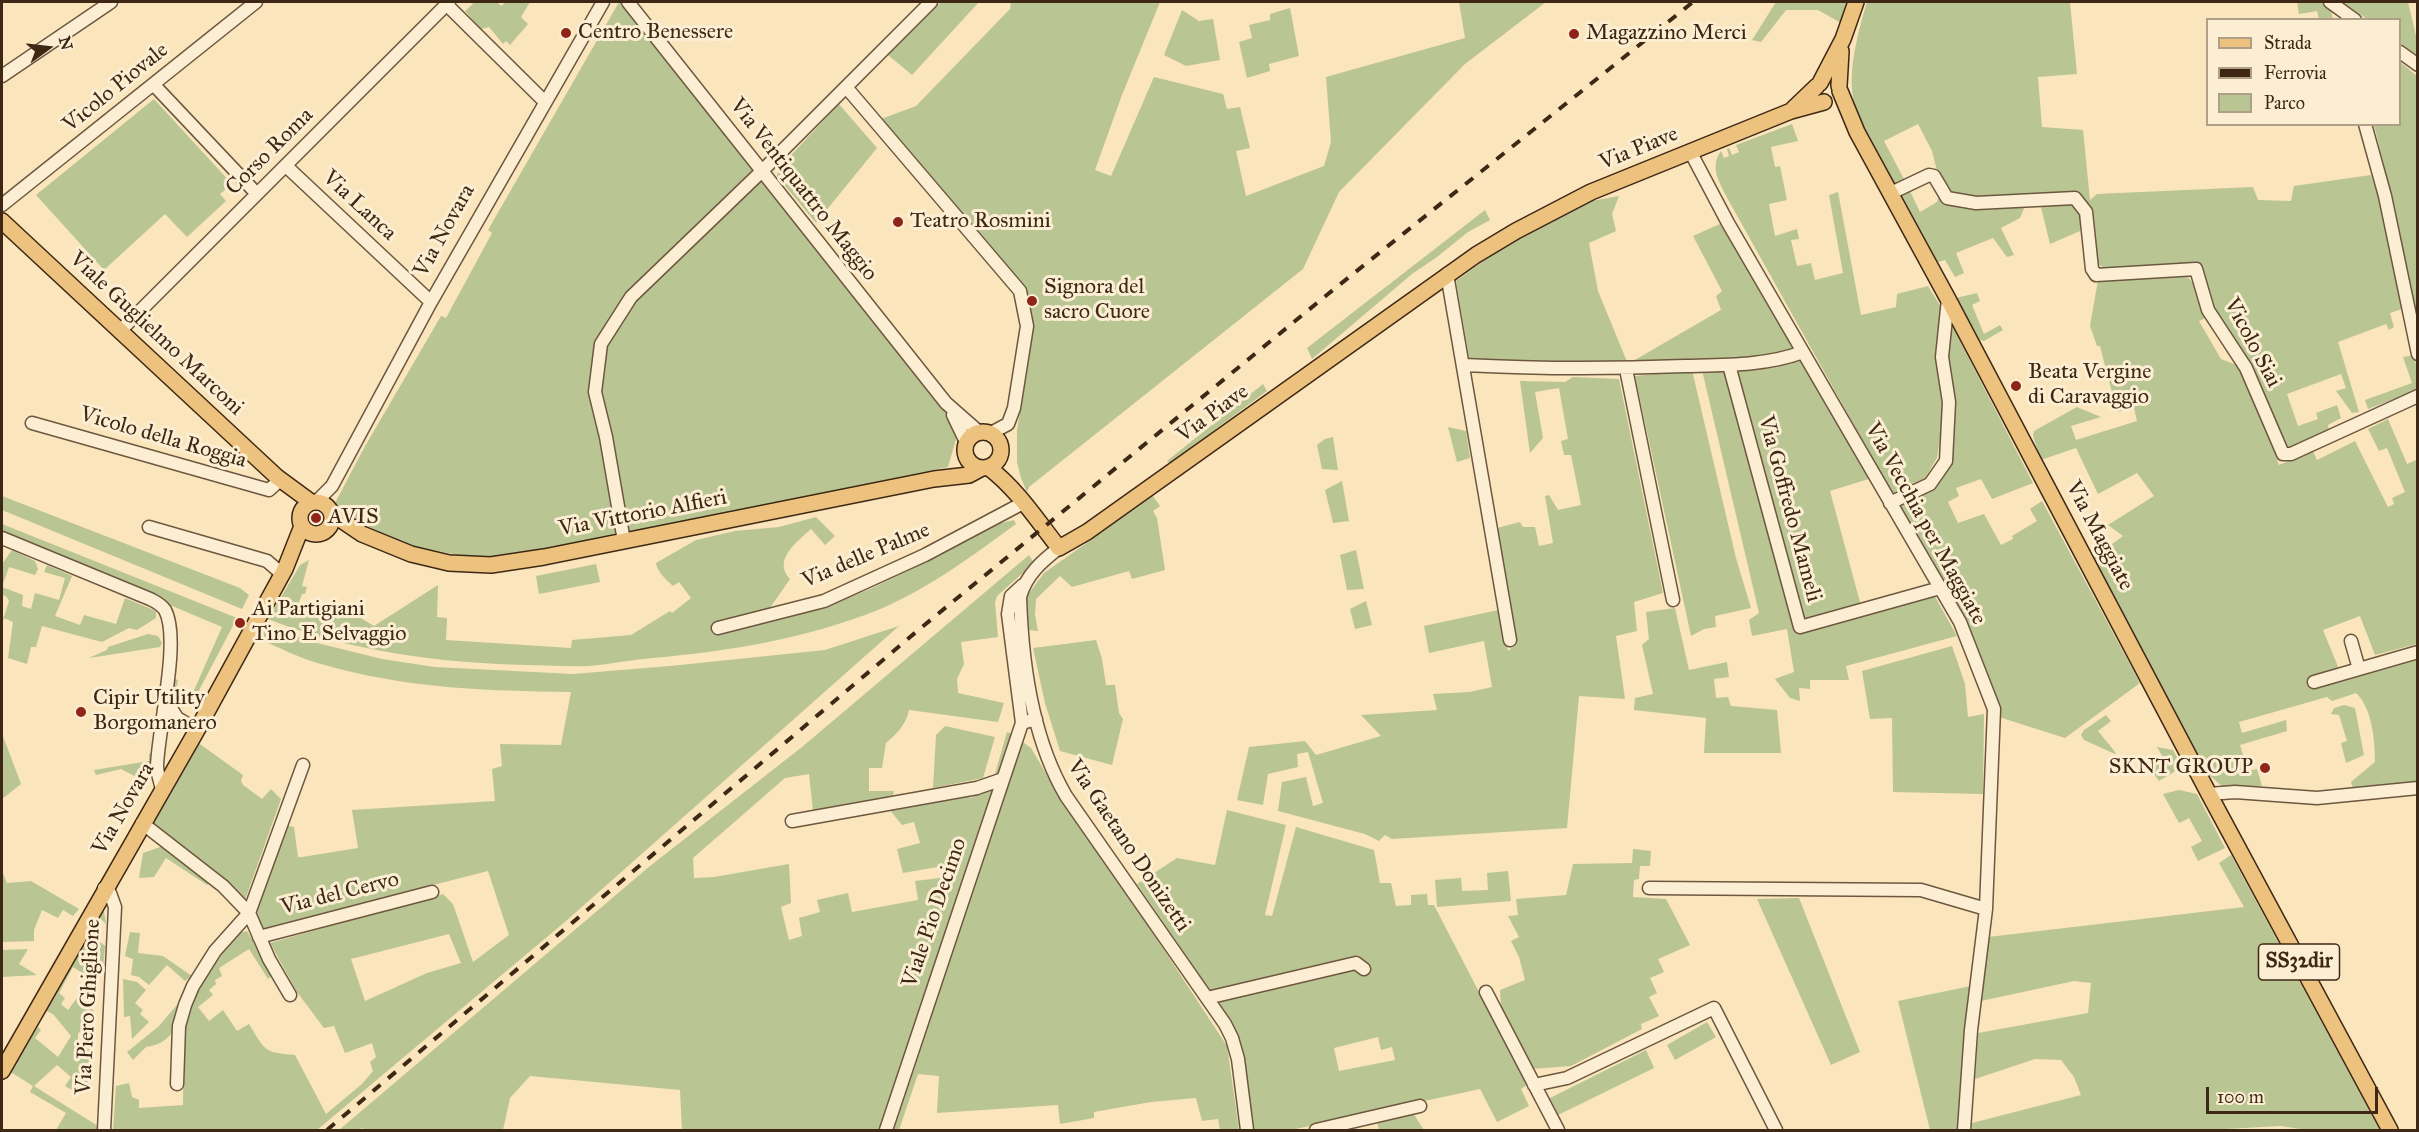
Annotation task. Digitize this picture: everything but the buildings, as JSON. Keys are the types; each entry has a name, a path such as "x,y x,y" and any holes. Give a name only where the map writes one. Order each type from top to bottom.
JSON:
{"main road":[{"name":"Via Maggiate","path":"1818,85 1843,39 1856,2"},
{"name":"Via Maggiate","path":"1843,39 1839,88 1854,126 2390,1131"},
{"path":"1830,79 1839,88 1835,100 1826,102 1817,94 1818,85 1830,79"},
{"name":"Via Piave","path":"1791,111 1818,85"},
{"name":"Via Maggiate","path":"1826,102 1854,126"},
{"name":"Via Piave","path":"1059,548 1087,532 1447,274 1496,243 1591,192 1791,111 1826,102"},
{"name":"Viale Guglielmo Marconi","path":"2,221 280,480 321,506"},
{"path":"934,479 956,467 970,437 985,432 999,441 1020,499"},
{"path":"966,447 971,463 985,467 1020,499 1059,548"},
{"path":"985,467 997,461 1001,451"},
{"name":"Via Vittorio Alfieri","path":"321,506 362,534 411,554 449,563 491,565 934,479 969,475 985,467"},
{"name":"Viale Guglielmo Marconi","path":"280,480 301,520"},
{"path":"321,506 331,522 322,532 309,532 301,520 302,508 321,506"},
{"name":"Via Novara","path":"2,1071 104,888 197,730 283,571 301,520"},
{"name":"Via Vittorio Alfieri","path":"322,532 362,534"},
{"name":"Via Novara","path":"283,571 322,532"}],"street":[{"path":"2,76 111,2"},
{"name":"Vicolo Piovale","path":"2,205 256,2"},
{"name":"Via Novara","path":"321,506 431,302 544,101 603,2"},
{"name":"Via Ventiquattro Maggio","path":"628,2 946,403 966,447"},
{"path":"624,541 606,437 595,392 601,344 631,297 762,171 931,2"},
{"path":"448,3 544,101"},
{"name":"Corso Roma","path":"120,331 448,3"},
{"path":"2336,9 2352,18"},
{"path":"2401,53 2418,65"},
{"path":"154,85 257,194"},
{"path":"846,87 1020,291 1027,326 1014,408 1008,424 985,432"},
{"path":"2366,126 2385,196 2418,354"},
{"name":"Via Vecchia per Maggiate","path":"1691,153 1803,352 1960,622 1994,709 1986,909 1971,1030 1964,1131"},
{"name":"Via Lanca","path":"285,166 431,302"},
{"name":"Vicolo Siai","path":"1891,194 1929,175 1934,176 1947,198 1976,203 2075,198 2086,212 2092,270 2096,275 2196,269 2208,310 2246,368 2283,454 2291,454 2418,396"},
{"path":"1447,274 1510,640"},
{"path":"1890,503 1930,484 1946,461 1949,402 1942,357 1948,299"},
{"path":"1464,365 1544,369 1626,369 1729,365 1781,360 1803,352"},
{"name":"Via Goffredo Mameli","path":"1729,365 1800,627 1940,588"},
{"path":"1626,369 1673,600"},
{"name":"Via Ventiquattro Maggio","path":"946,403 985,432"},
{"name":"Vicolo della Roggia","path":"32,423 269,490 280,480"},
{"name":"Via delle Palme","path":"718,628 824,601 925,555 1020,499"},
{"path":"149,527 267,561 283,571"},
{"path":"2,538 160,603 169,622 166,700 161,724 157,769 162,789"},
{"path":"1036,719 1022,723 1008,614 1011,596 1045,559 1059,548"},
{"name":"Via Gaetano Donizetti","path":"1024,584 1020,597 1020,610 1036,719 1051,772 1207,998 1232,1038 1238,1059 1246,1131"},
{"path":"2351,641 2359,669"},
{"path":"2314,682 2418,652"},
{"path":"166,700 177,718 197,730"},
{"name":"Viale Pio Decimo","path":"886,1131 1022,723"},
{"name":"Via del Cervo","path":"177,1084 179,1026 185,1005 193,986 215,951 249,913 303,765"},
{"path":"792,821 977,788 1003,779"},
{"path":"2209,794 2235,792 2317,798 2418,788"},
{"name":"Via del Cervo","path":"142,823 222,886 249,913 290,995"},
{"name":"Via Piero Ghiglione","path":"104,888 110,893 115,907 104,1131"},
{"path":"1649,888 1921,890 1986,909"},
{"name":"Via del Cervo","path":"259,937 432,892"},
{"path":"1207,998 1356,963 1364,969"},
{"path":"1486,992 1558,1131"},
{"path":"1534,1085 1567,1078 1714,1008 1776,1131"},
{"path":"1316,1131 1420,1106"}],"green space":[{"path":"470,2 497,2 501,6 506,2 530,2 521,17 528,24 510,45 506,41 503,44 489,27 481,29 465,11 473,4"},
{"path":"619,2 628,2 760,169 755,174 959,429 948,467 631,533 617,533 543,550 496,557 473,558 403,544 339,512 335,503 364,448 441,316 446,318 492,233 488,230"},
{"path":"941,2 979,2 912,75 888,55"},
{"path":"1011,2 1160,2 1122,95 1095,170 1111,176 1154,77 1223,94 1227,109 1240,107 1250,148 1236,151 1246,196 1324,166 1331,142 1326,77 1465,38 1459,2 1546,2 1465,64 1339,192 1303,269 1029,487 1027,492 1017,462 1017,430 1030,353 1025,306 881,119 916,106 1010,9"},
{"path":"1776,2 1850,2 1841,23 1818,10 1786,10 1761,42 1752,40"},
{"path":"1867,2 2070,2 2077,74 2038,77 2042,127 2083,130 2090,200 2097,194 2253,187 2258,200 2291,201 2294,186 2371,175 2379,198 2402,298 2402,309 2390,313 2394,327 2389,330 2386,324 2338,342 2359,412 2352,413 2336,391 2346,388 2341,374 2287,394 2298,426 2318,419 2316,413 2337,405 2341,418 2328,425 2329,432 2288,449 2237,342 2215,312 2197,264 2105,268 2097,264 2080,195 1978,200 1948,195 1938,175 1932,151 1918,124 1884,141 1904,179 1894,184 1864,130 1853,97 1853,61"},
{"path":"2297,2 2320,2 2330,8 2333,18 2319,18 2317,11 2299,14"},
{"path":"2342,2 2408,2 2417,40 2417,55 2401,44 2401,18 2366,18"},
{"path":"1290,8 1299,56 1269,64 1270,71 1247,78 1239,42 1252,38 1249,25 1270,20 1270,14"},
{"path":"1182,10 1199,21 1213,19 1220,60 1186,66 1164,55"},
{"path":"2401,63 2417,76 2417,322 2391,194 2374,126 2401,126"},
{"path":"154,99 232,184 220,194 226,201 187,237 165,214 104,270 36,195"},
{"path":"839,104 877,148 816,223 777,176 779,168"},
{"path":"1792,124 1798,141 1771,147 1775,167 1780,166 1787,200 1769,204 1775,236 1797,229 1799,239 1791,240 1797,266 1811,263 1815,280 1843,273 1829,195 1838,192 1861,315 1896,307 1897,294 1928,286 1941,307 1935,354 1944,413 1937,458 1925,478 1893,495 1725,194 1716,172 1716,162 1721,151 1724,158 1729,156 1727,149 1729,148 1732,155 1739,152 1736,145"},
{"path":"1909,189 1920,212 1937,202 1939,195 2025,206 2020,218 2001,228 2014,255 2007,257 1993,238 1956,253 1964,273 1955,277 1945,260 1938,262 1901,194"},
{"path":"1619,196 1612,214 1616,231 1589,243 1598,291 1628,364 1721,310 1716,296 1722,291 1693,236 1720,224 1799,350 1781,356 1626,367 1470,363 1456,281 1494,253 1580,203"},
{"path":"2040,203 2075,203 2081,213 2080,231 2050,244"},
{"path":"1485,210 1490,220 1468,232 1412,274 1312,359 1307,348"},
{"path":"2183,274 2192,281 2198,293 2206,318 2199,321 2221,359 2239,366 2279,465 2313,451 2317,460 2355,441 2388,507 2394,504 2392,498 2405,492 2387,448 2379,451 2368,429 2388,419 2407,464 2416,460 2417,644 2375,655 2360,616 2323,630 2343,679 2417,657 2417,782 2353,788 2351,782 2375,762 2369,716 2366,707 2356,693 2332,701 2327,697 2239,722 2242,733 2286,720 2287,731 2240,745 2248,771 2257,769 2262,786 2222,786 2209,775 2093,558 2123,536 2108,525 2154,496 2137,473 2098,494 2076,448 2041,460 2033,436 2034,431 2077,407 2101,417 2071,426 2076,440 2137,421 2134,408 2117,412 2100,346 2097,346 2090,326 2098,280 2145,279"},
{"path":"1977,293 1980,301 1972,305 1984,334 2000,325 2003,330 1984,341 1980,340 1956,298"},
{"path":"1948,318 2033,483 1992,499 1981,479 1956,488 1959,496 1948,502 1958,523 1984,514 2001,545 2037,521 2030,509 2042,501 2140,683 2065,738 1999,717 1897,504 1950,464 1946,357"},
{"path":"2414,355 2417,390 2368,409 2365,400 2412,383 2403,357"},
{"path":"1802,360 1872,478 1830,491 1861,606 1929,586 1957,636 1846,666 1849,680 1810,680 1810,689 1799,688 1800,701 1790,698 1775,679 1794,672 1787,629 1752,636 1749,620 1759,613 1702,370 1750,368"},
{"path":"1692,370 1736,558 1751,608 1715,616 1716,627 1704,629 1691,636 1635,376"},
{"path":"1573,377 1619,379 1663,593 1634,602 1637,631 1616,636 1625,699 1579,696 1567,828 1392,839 1385,835 1379,841 1365,834 1278,811 1282,782 1306,777 1313,806 1323,803 1308,752 1297,754 1298,767 1268,774 1263,805 1237,800 1249,747 1305,741 1316,755 1381,736 1361,715 1437,710 1433,694 1470,692 1492,687 1484,641 1429,653 1424,626 1498,610 1508,651 1517,643 1497,528 1520,522 1523,527 1535,527 1539,546 1553,543 1545,496 1549,495 1558,510 1581,505 1571,455 1564,455 1561,441 1568,439 1559,388 1535,392 1543,438 1530,453 1520,381 1565,382"},
{"path":"1263,384 1267,391 1170,463 1167,461"},
{"path":"1448,427 1466,431 1470,458 1457,462"},
{"path":"1333,437 1338,470 1322,469 1317,445"},
{"path":"1342,481 1349,521 1333,523 1325,490"},
{"path":"2,496 240,588 249,595 242,609 2,510"},
{"path":"1153,496 1160,506 1153,511 1157,518 1165,570 1132,579 1129,571 1072,587 1060,576 1036,599 1035,615 1038,631 1029,630 1026,597 1044,573"},
{"path":"816,517 835,536 825,545 811,529 788,552 784,565 785,572 790,579 770,608 772,621 868,590 937,557 997,524 1014,520 1016,524 932,582 878,610 795,636 710,652 589,666 494,664 428,658 362,647 298,630 268,619 300,565 309,560 302,586 307,587 298,605 339,619 343,607 374,626 438,585 437,617 447,618 446,640 571,648 572,640 631,635 670,611 672,613 691,598 679,582 673,586 665,578 658,570 656,563 696,540 735,531 779,527"},
{"path":"2,524 237,618 190,704 182,706 177,703 172,678 178,680 176,691 179,695 184,698 191,697 222,627 2,534"},
{"path":"12,550 35,561 38,569 35,575 9,567 2,587 2,564"},
{"path":"1356,550 1364,589 1347,590 1340,555"},
{"path":"1029,555 1034,563 997,596 995,603 998,637 961,642 964,664 957,679 958,693 1004,703 998,722 909,710 906,720 886,743 882,768 869,768 869,791 894,791 893,796 813,811 809,774 785,778 693,858 694,878 714,877 789,864 791,903 781,907 789,940 802,936 799,918 820,912 817,900 848,893 852,912 918,900 915,881 956,876 960,863 903,873 897,849 920,843 914,822 902,825 889,809 967,792 970,798 991,788 1007,732 1011,733 1031,748 1069,812 1141,915 1227,1046 1239,1130 1220,1130 1218,1119 1202,1121 1196,1098 1151,1102 1094,1112 1094,1118 1060,1124 1058,1105 937,1113 939,1076 918,1074 899,1130 682,1130 680,1090 530,1076 510,1098 503,1130 365,1130 362,1128 339,1130 650,866 802,747"},
{"path":"596,564 600,582 539,594 536,576"},
{"path":"47,565 72,576 55,616 80,625 84,615 116,624 125,598 156,611 156,618 137,630 129,628 102,642 42,626 36,647 31,647 27,664 8,658 13,622 4,618 2,623 2,617 4,617 9,601 6,596 2,595 2,587 23,595 22,606 31,609 35,593 59,600 65,578 44,572"},
{"path":"1366,601 1372,625 1355,629 1350,609"},
{"path":"1675,608 1689,670 1727,662 1729,677 1714,679 1716,698 1728,697 1731,706 1777,710 1781,753 1704,753 1706,718 1634,710 1635,698 1653,694 1642,645 1649,639 1646,612"},
{"path":"264,626 317,643 382,659 435,667 573,674 825,650 899,626 566,921 317,1130 113,1130 116,1086 129,1083 132,1097 139,1100 139,1108 183,1105 184,1024 194,997 235,934 247,931 273,974 268,979 249,949 219,968 222,976 215,980 216,984 209,990 213,995 198,1007 209,1021 223,1010 237,1031 249,1024 262,1045 270,1051 295,1055 326,1114 362,1084 373,1071 370,1062 376,1057 372,1043 345,1053 334,1026 324,1028 297,992 270,943 443,894 453,904 473,962 509,935 488,871 261,929 252,912 285,825 294,827 298,857 302,857 358,848 352,810 495,801 492,769 502,766 500,744 561,745 571,692 445,687 383,678 313,662 257,638","holes":["449,934 461,963 427,973 365,1001 351,959"]},
{"path":"148,634 158,636 162,643 160,647 89,658 107,650 108,647"},
{"path":"1096,640 1106,685 1115,685 1119,713 1123,719 1112,765 1060,751 1045,703 1033,648"},
{"path":"1952,646 1965,684 1968,717 1984,714 1983,794 1893,792 1892,718 1870,719 1862,671"},
{"path":"2344,705 2355,708 2364,755 2346,763 2341,743 2347,741 2339,715 2331,714 2334,708"},
{"path":"2106,715 2111,721 2098,731 2115,754 2084,740 2081,735 2084,730"},
{"path":"945,726 995,737 983,778 933,788 936,735"},
{"path":"2,736 21,784 2,799"},
{"path":"197,742 243,775 241,781 243,785 262,799 271,789 281,799 245,900 226,881 150,821"},
{"path":"2157,747 2173,750 2182,767 2159,781 2147,765 2152,762 2154,765 2164,759"},
{"path":"154,752 152,769 146,782 121,769 96,775 94,770 149,761 149,754"},
{"path":"2179,790 2197,794 2225,848 2198,861 2191,847 2202,841 2189,818 2179,823 2163,794"},
{"path":"1227,810 1286,825 1265,915 1272,916 1296,827 1374,850 1380,883 1391,883 1396,906 1411,905 1411,895 1427,894 1428,905 1434,905 1527,1085 1521,1089 1529,1106 1497,1122 1480,1089 1291,1130 1252,1130 1244,1063 1233,1024 1137,884 1177,858 1215,865","holes":["1378,1037 1381,1050 1392,1047 1395,1060 1339,1071 1334,1048"]},
{"path":"163,846 210,883 207,885 166,858 154,877 139,878 143,853"},
{"path":"1633,849 1651,851 1650,866 1640,866 1639,879 1634,880 1633,897 1666,899 1690,945 1658,959 1664,972 1650,978 1657,993 1649,997 1659,1016 1641,1024 1642,1029 1571,1066 1531,1069 1501,1007 1500,990 1525,980 1519,957 1511,941 1519,937 1508,916 1518,915 1516,899 1566,895 1573,864 1632,863"},
{"path":"2231,855 2380,1130 2306,1130 2281,1126 2206,1130 1971,1130 1972,1123 2081,1095 2074,1077 2061,1060 2035,1059 1975,1079 1978,1033 2088,1013 2091,983 2074,981 1981,1001 1988,937 2244,907 2219,863"},
{"path":"2,871 7,883 31,881 79,909 73,916 63,910 58,918 42,910 34,930 34,941 2,942"},
{"path":"1508,871 1511,901 1437,907 1435,880 1461,878 1462,891 1488,890 1487,873"},
{"path":"1799,898 1860,1052 1831,1065 1757,899"},
{"path":"99,907 104,912 106,924 100,918 91,934 105,946 103,968 94,967 92,976 87,971 84,974 73,967 59,993 65,998 61,1004 68,1010 77,998 93,1010 95,1016 91,1016 78,1034 78,1048 90,1049 92,1077 77,1093 65,1086 71,1077 57,1065 34,1086 98,1126 97,1130 56,1130 66,1113 30,1092 33,1086 9,1071 38,1027 41,1030 35,1038 58,1057 71,1036 53,1014 42,1009"},
{"path":"130,932 140,933 138,953 163,956 192,976 185,981 167,965 149,985 139,977 131,975 133,959 125,956"},
{"path":"28,949 19,964 37,975 2,977 2,950"},
{"path":"123,979 137,982 146,990 135,1003 143,1010 140,1014 149,1022 132,1039 130,1016 124,1017"},
{"path":"193,986 178,1025 172,1033 157,1045 146,1047 133,1060 127,1052 159,1026"},
{"path":"1971,986 1958,1130 1930,1130 1898,1001"},
{"path":"1707,1022 1716,1037 1675,1060 1667,1045"},
{"path":"1646,1050 1654,1068 1558,1115 1550,1098"},
{"path":"1413,1113 1424,1130 1379,1130 1377,1122"}],"railway":[{"path":"327,1130 922,627 1328,294 1693,2"}],"place":[{"name":"Centro Benessere","path":"566,33"},
{"name":"Magazzino Merci","path":"1574,34"},
{"name":"Teatro Rosmini","path":"898,222"},
{"name":"Signora del sacro Cuore","path":"1032,301"},
{"name":"Beata Vergine di Caravaggio","path":"2016,386"},
{"name":"AVIS","path":"316,518"},
{"name":"Ai Partigiani Tino E Selvaggio","path":"240,623"},
{"name":"Cipir Utility Borgomanero","path":"81,712"},
{"name":"SKNT GROUP","path":"2265,768"}]}
